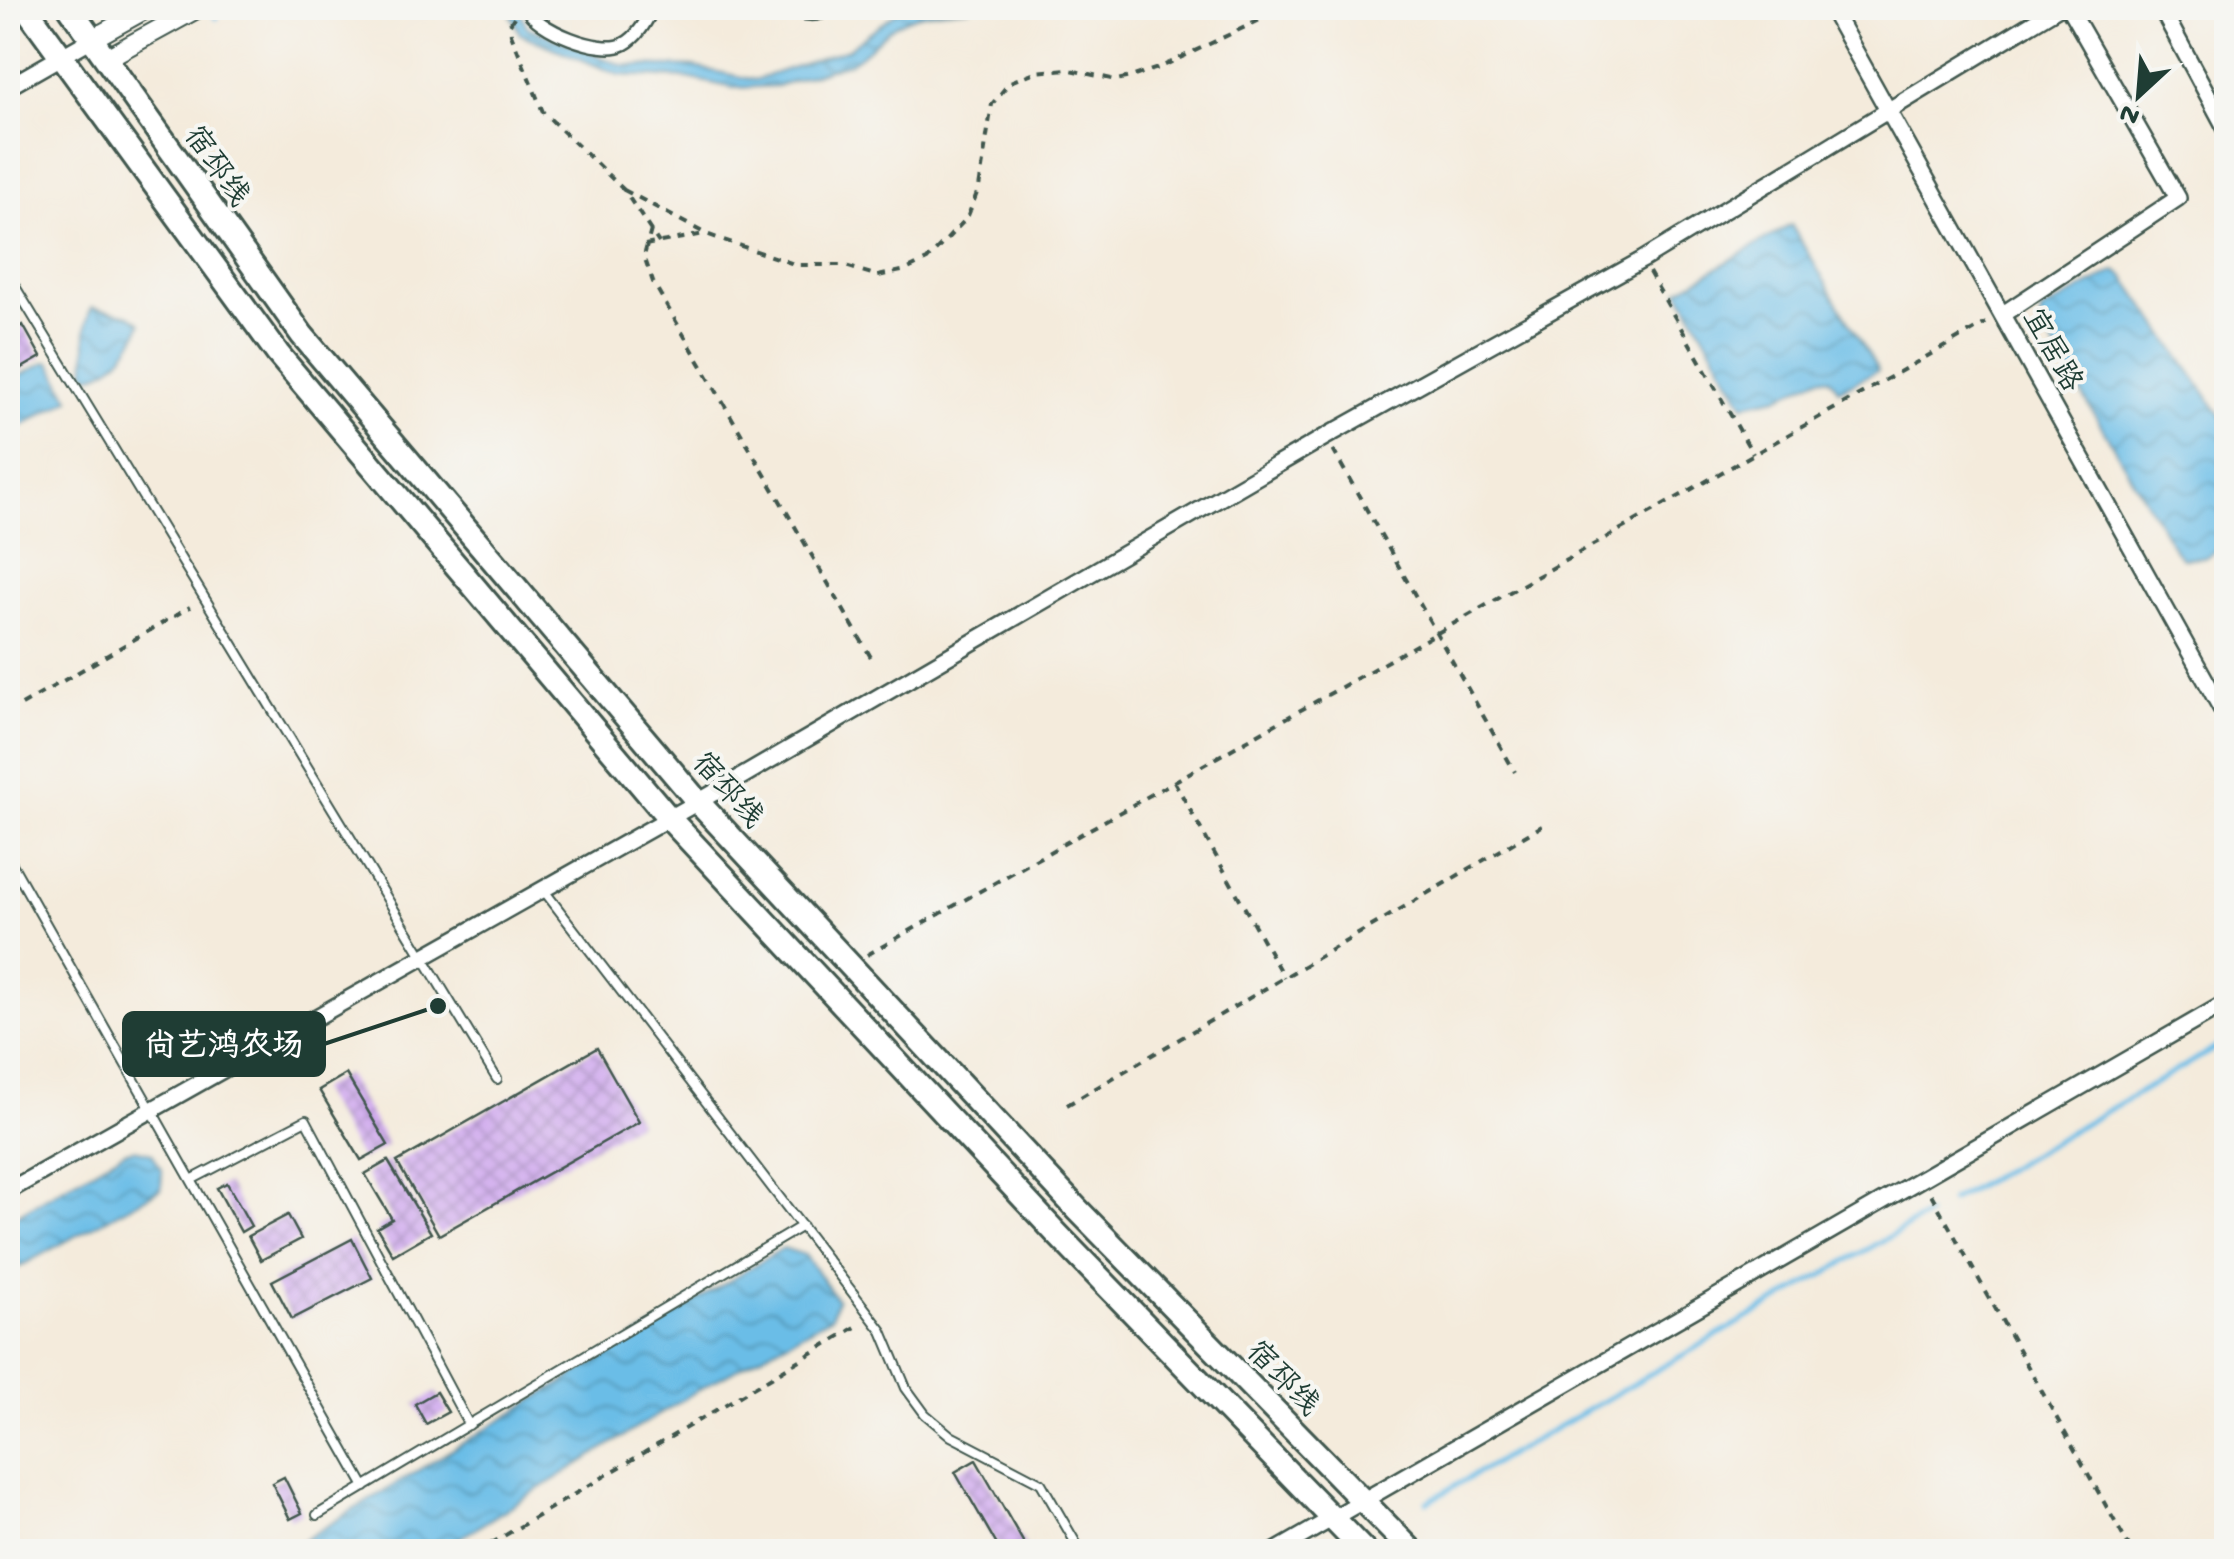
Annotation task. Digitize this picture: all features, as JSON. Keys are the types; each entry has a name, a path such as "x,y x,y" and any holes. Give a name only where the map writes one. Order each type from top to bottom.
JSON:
{"main road":[{"name":"宿邳线","path":"26,8 278,354 668,818 1058,1234 1365,1552"},
{"name":"宿邳线","path":"70,8 302,336 698,802 1078,1210 1413,1552"}],"street":[{"path":"8,87 148,8"},
{"path":"106,59 198,8"},
{"path":"527,9 533,20 542,25 594,46 612,48 632,38 653,8"},
{"path":"784,8 805,14 824,13 831,8"},
{"name":"宜居路","path":"1831,8 2226,718"},
{"path":"8,1190 698,802 1326,437 1642,260 2057,8"},
{"path":"2002,314 2178,198 2068,8"},
{"path":"2160,8 2226,129"},
{"path":"1274,1552 2226,1003"}],"lane":[{"path":"8,275 497,1079"},
{"path":"8,857 365,1487"},
{"path":"542,888 882,1331 906,1388 926,1414 951,1436 1041,1483 1081,1552"},
{"path":"191,1180 306,1120 469,1425"},
{"path":"317,1515 802,1226"}],"path":[{"path":"624,190 706,234 796,265 842,265 878,276 906,270 928,260 967,218 979,188 992,104 1010,82 1034,72 1066,69 1116,80 1131,77 1161,68 1286,8"},
{"path":"527,9 510,24 511,34 537,103 559,131 624,190 659,243"},
{"path":"651,230 645,245 646,270 872,659"},
{"path":"645,245 706,234"},
{"path":"1642,260 1753,454"},
{"path":"849,965 2002,314"},
{"path":"1326,437 1516,772"},
{"path":"8,713 190,607"},
{"path":"1174,781 1284,978"},
{"path":"1068,1105 1542,826"},
{"path":"1923,1178 2132,1552"},
{"path":"477,1552 872,1318"}],"water":[{"path":"508,8 519,8 527,27 621,65 694,67 755,80 848,49 902,8 971,8 931,12 902,21 851,62 777,86 734,88 687,78 619,75 520,34"},
{"path":"1791,225 1878,370 1839,390 1830,378 1821,377 1778,397 1744,404 1679,290"},
{"path":"2115,271 2124,276 2226,423 2226,544 2207,557 2182,558 2176,552 2040,323 2041,312"},
{"path":"92,307 130,315 141,323 122,356 107,369 90,375 85,371 86,330"},
{"path":"51,363 70,399 8,433 8,382"},
{"path":"134,1149 152,1153 162,1171 161,1189 8,1273 8,1220"},
{"path":"783,1248 805,1255 837,1300 831,1317 698,1390 439,1551 286,1551"}],"building":[{"path":"23,325 41,357 8,376 8,334"},
{"path":"597,1048 639,1122 439,1235 397,1162"},
{"path":"346,1074 388,1145 361,1160 319,1090"},
{"path":"388,1161 431,1233 393,1255 377,1228 392,1219 365,1174"},
{"path":"227,1183 251,1226 241,1232 217,1188"},
{"path":"288,1215 301,1239 261,1260 248,1236"},
{"path":"352,1239 372,1278 292,1319 272,1281"},
{"path":"436,1392 448,1412 426,1424 415,1404"},
{"path":"976,1460 1029,1552 1001,1552 955,1472"},
{"path":"284,1477 302,1513 290,1519 272,1483"}],"waterway":[{"path":"213,12 216,18"},
{"path":"1951,1201 2226,1042"},
{"path":"1427,1502 1927,1215"},
{"path":"1299,1552 1321,1539"}],"place":[{"name":"尚艺鸿农场","path":"438,1006"}]}
